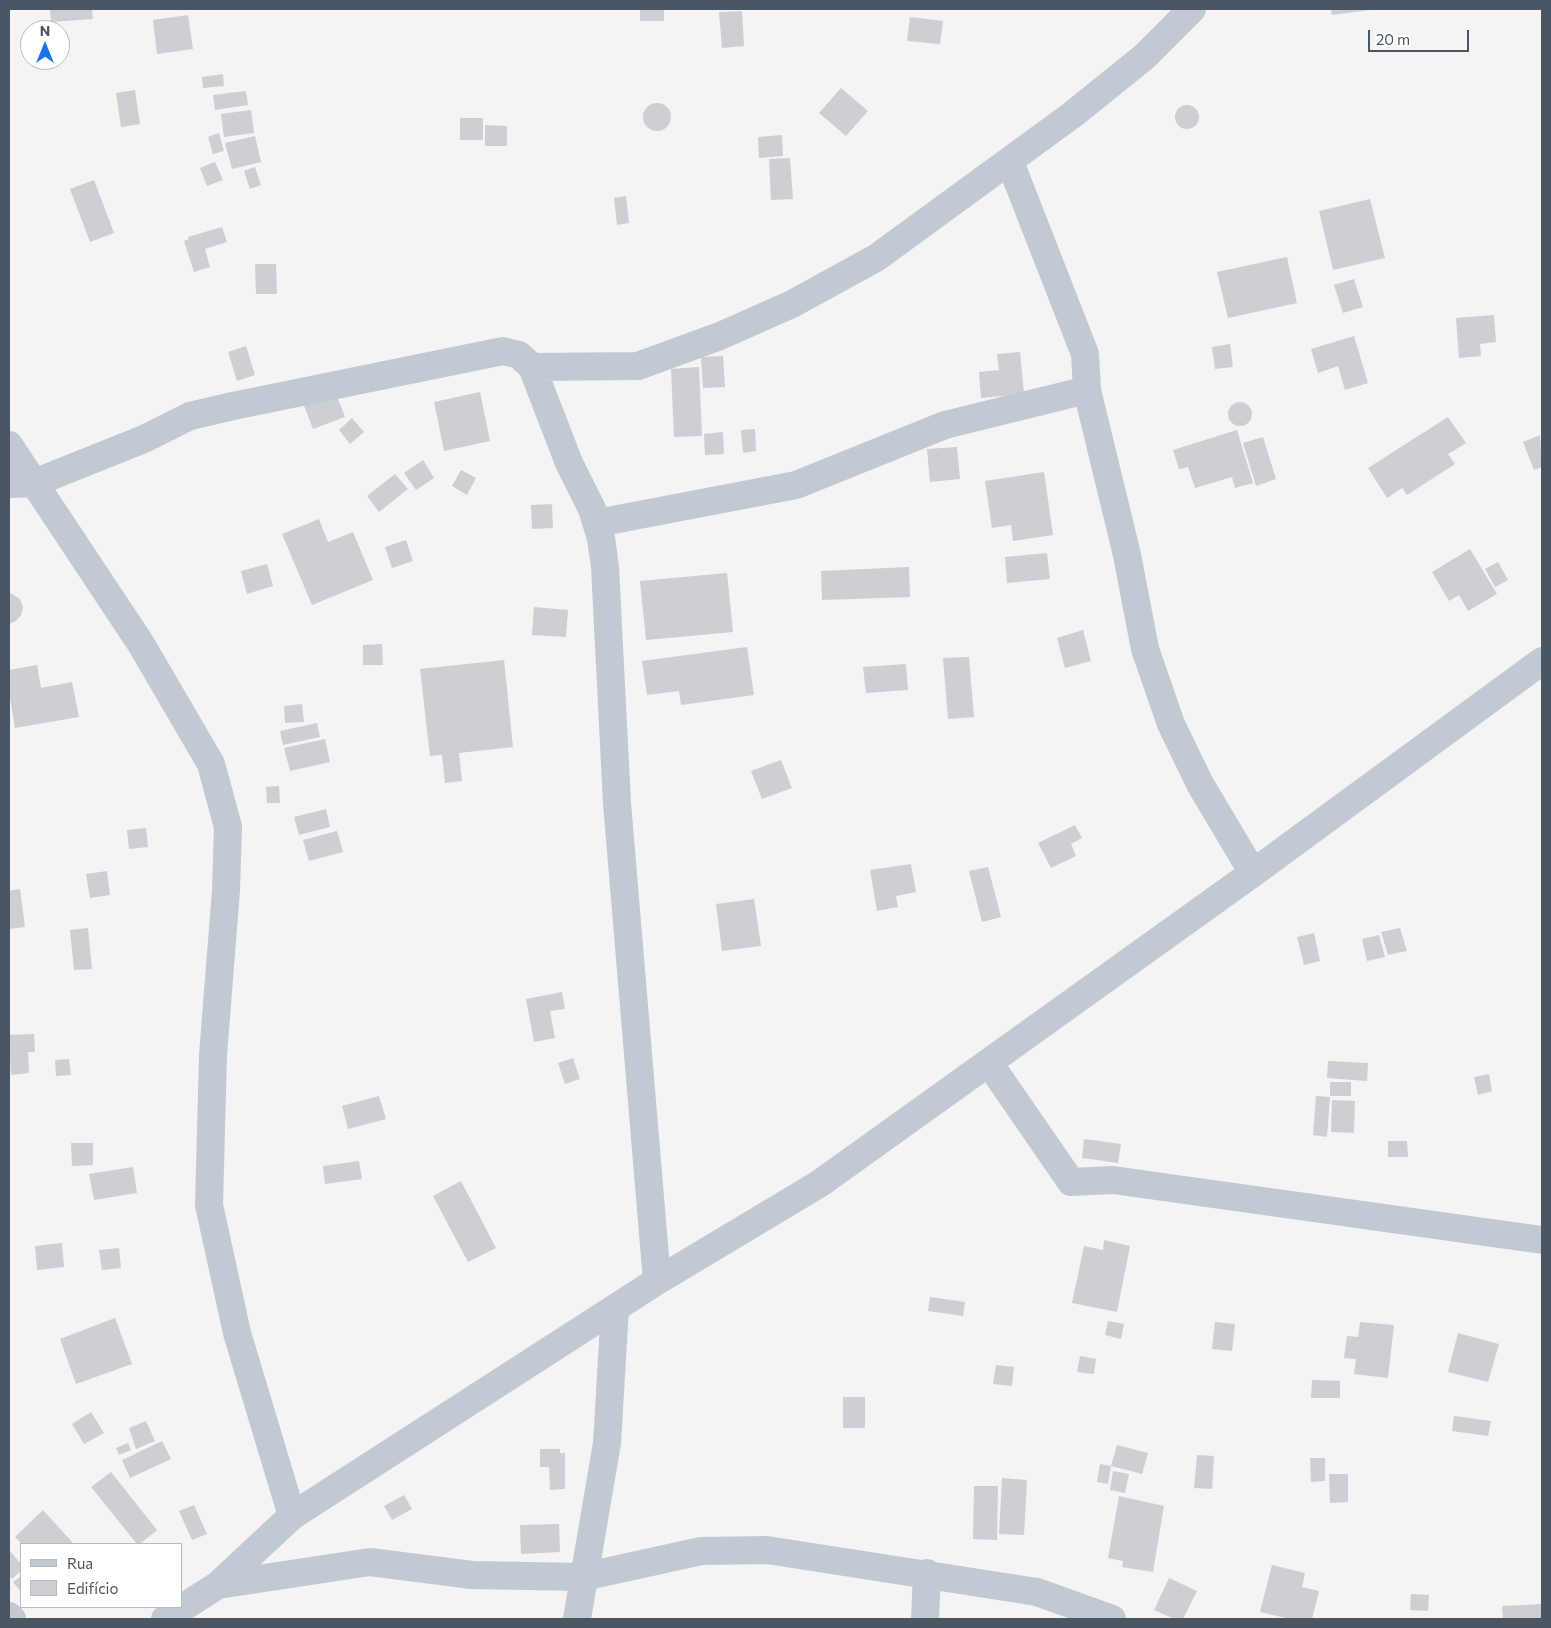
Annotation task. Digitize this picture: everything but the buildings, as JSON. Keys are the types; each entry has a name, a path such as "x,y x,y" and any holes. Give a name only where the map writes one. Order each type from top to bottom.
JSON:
{"street":[{"path":"532,367 638,366 720,336 792,304 876,258 1010,162 1144,57 1192,9"},
{"path":"1010,162 1085,354 1087,390 1127,555 1145,649 1172,724 1200,784 1253,873"},
{"path":"21,484 144,439 190,416 233,406 503,351 519,355 532,367 568,463 597,523 605,567 617,803 658,1282"},
{"path":"597,523 796,485 945,425 1087,390"},
{"path":"9,445 21,484 141,644 211,764 228,827 226,890 213,1055 209,1205 237,1334 292,1516"},
{"path":"165,1619 218,1585 292,1516 615,1308 819,1184 1253,873 1542,661"},
{"path":"988,1063 1071,1182 1113,1180 1542,1240"},
{"path":"577,1619 607,1443 615,1308"},
{"path":"218,1585 370,1562 472,1574 583,1577 701,1551 767,1550 927,1573 1037,1592 1112,1619"},
{"path":"925,1619 927,1573"},
{"path":"9,1616 12,1619"}]}
